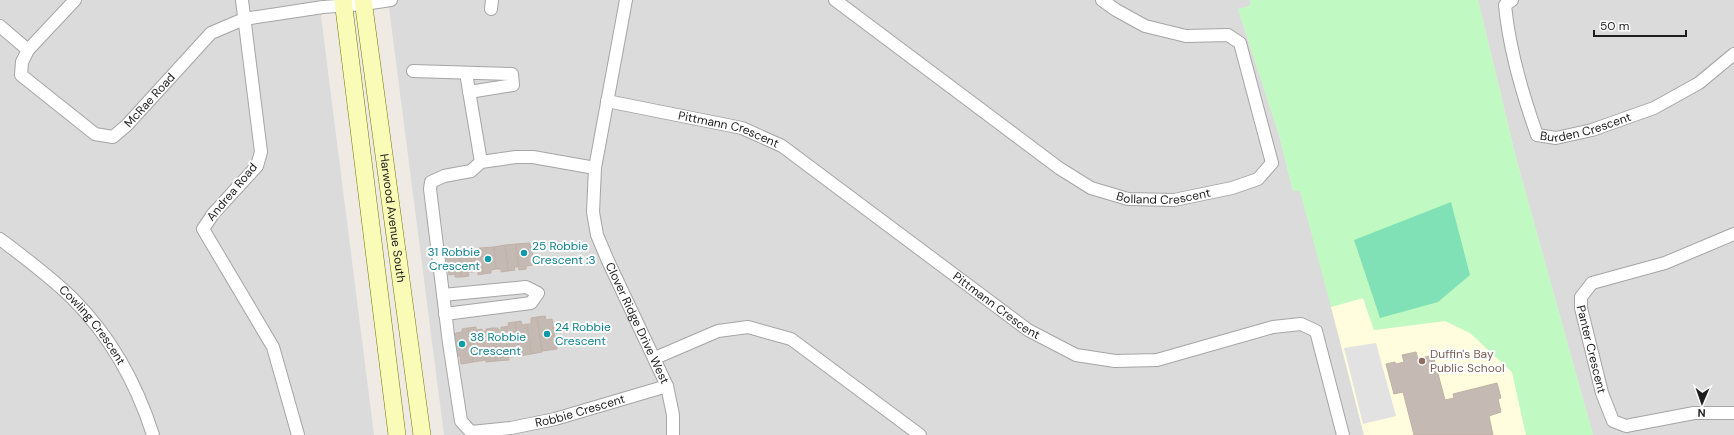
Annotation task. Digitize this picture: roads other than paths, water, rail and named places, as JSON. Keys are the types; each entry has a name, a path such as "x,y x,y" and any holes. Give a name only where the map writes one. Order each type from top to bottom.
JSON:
{"main road":[{"name":"Harwood Avenue South","path":"343,2 396,435"},
{"name":"Harwood Avenue South","path":"363,2 422,435"}],"street":[{"path":"0,26 28,50 75,0"},
{"name":"Andrea Road","path":"242,0 261,152 257,166 213,214 203,229 273,347 298,435"},
{"name":"McRae Road","path":"28,50 22,62 21,76 96,134 113,137 127,125 211,33 244,20 343,2 391,0"},
{"name":"Clover Ridge Drive West","path":"626,0 595,168 593,212 597,235 608,261 667,386 673,415 673,435"},
{"name":"Bolland Crescent","path":"835,0 1059,168 1091,188 1128,199 1174,200 1232,188 1258,179 1272,163 1240,43 1228,35 1186,36 1145,26 1116,10 1102,0"},
{"name":"Burden Crescent","path":"1512,0 1505,5 1507,31 1524,99 1537,135 1556,138 1564,137 1592,130 1654,108 1699,83 1734,54"},
{"path":"413,71 512,74 513,85 468,92"},
{"path":"466,73 481,162"},
{"name":"Pittmann Crescent","path":"607,101 742,128 782,146 1028,330 1076,355 1115,361 1157,360 1273,327 1301,324 1316,331 1343,435"},
{"name":"Robbie Crescent","path":"595,168 533,157 516,156 481,162 471,171 444,176 431,182 430,189 445,314 461,421 471,432 511,432 536,423 555,419 667,386"},
{"name":"Panter Crescent","path":"1734,234 1666,263 1592,283 1581,297 1581,308 1602,393 1613,421 1626,426 1694,413 1734,413"},
{"name":"Cowling Crescent","path":"0,239 31,263 73,300 107,339 133,383 153,435"},
{"path":"443,295 526,287 538,293 531,303 445,314"},
{"path":"655,358 718,331 748,327 791,339 920,435"},
{"path":"534,435 536,423"}],"place":[{"name":"25 Robbie Crescent :3","path":"524,253"},
{"name":"31 Robbie Crescent","path":"488,259"},
{"name":"24 Robbie Crescent","path":"547,334"},
{"name":"38 Robbie Crescent","path":"462,344"},
{"name":"Duffin's Bay Public School","path":"1422,361"}]}
